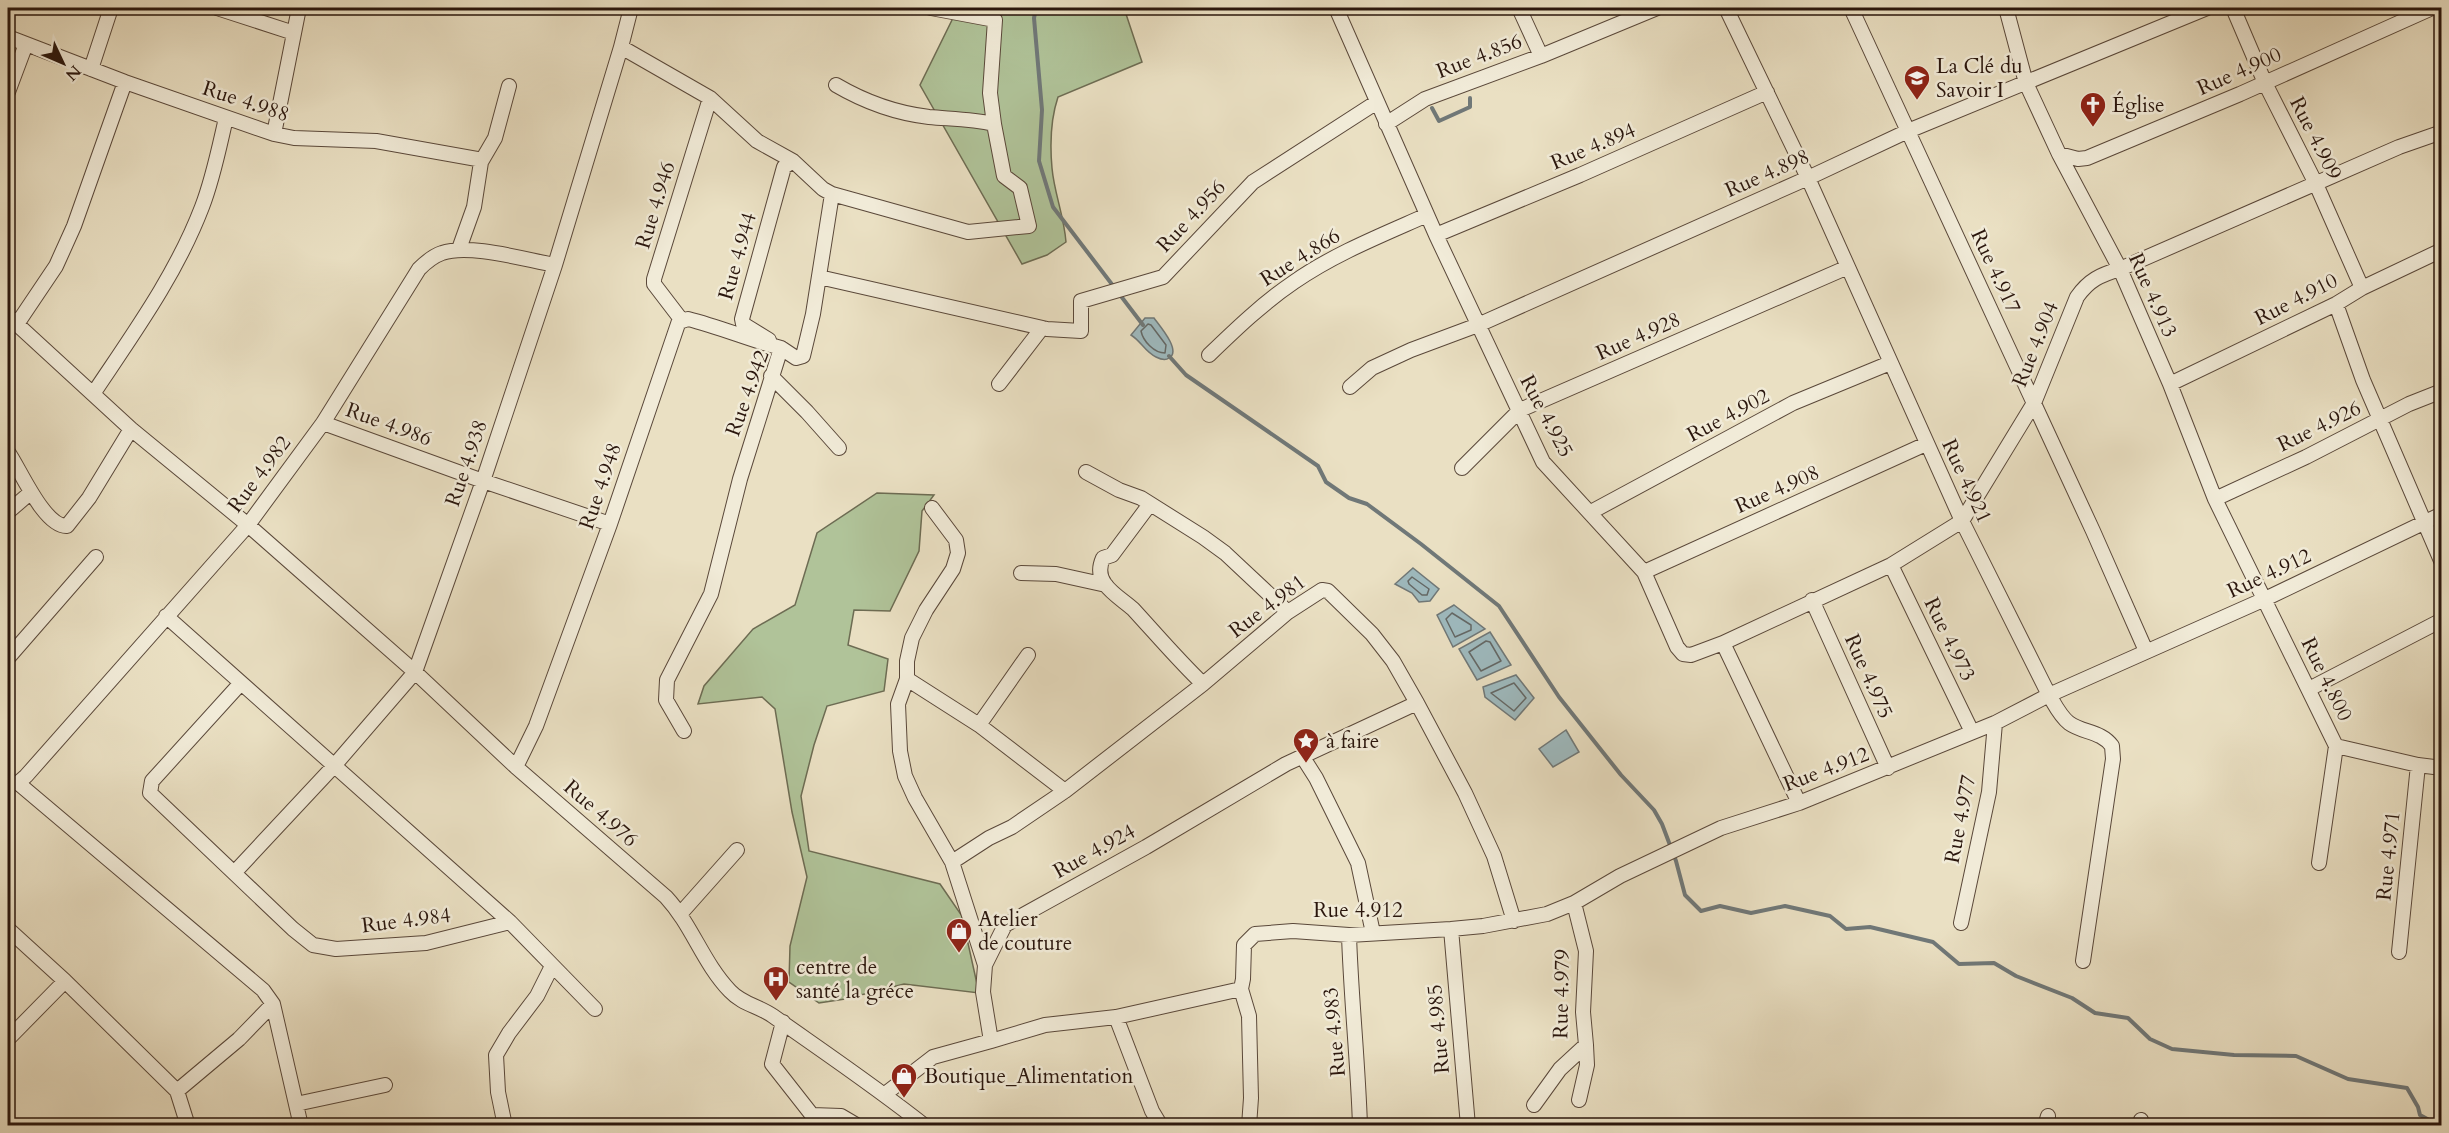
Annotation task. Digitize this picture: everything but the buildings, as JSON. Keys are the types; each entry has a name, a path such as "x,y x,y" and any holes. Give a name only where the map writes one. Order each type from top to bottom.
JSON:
{"street":[{"path":"91,69 111,8"},
{"path":"217,8 294,33"},
{"path":"274,134 299,8"},
{"name":"Rue 4.938","path":"234,873 333,767 415,672 483,481 555,265 631,8"},
{"path":"621,47 710,98 757,141 793,161 823,189 832,194 968,232 1029,226 1020,188 1004,176 994,124 990,93 995,20 932,8"},
{"name":"Rue 4.925","path":"1336,8 1436,235 1543,462 1644,572 1677,647 1683,654 1691,655 1723,643"},
{"path":"1519,8 1540,56"},
{"name":"Rue 4.856","path":"1386,124 1425,99 1540,56 1627,13 1657,8"},
{"name":"Rue 4.921","path":"1726,8 1808,178 1962,521 2049,695 2069,723 2101,736 2112,746 2113,759 2083,961"},
{"name":"Rue 4.917","path":"1851,8 2146,651"},
{"name":"Rue 4.913","path":"2006,8 2026,82 2059,154 2120,269 2170,384 2215,500 2265,599"},
{"name":"Rue 4.898","path":"1350,387 1372,368 1411,350 1478,325 1908,131 2207,8"},
{"name":"Rue 4.909","path":"2233,8 2265,83 2316,184 2362,288"},
{"name":"Rue 4.900","path":"2059,154 2078,159 2086,158 2170,125 2432,8"},
{"name":"Rue 4.988","path":"8,37 125,82 274,134 294,138 376,141 477,159 481,162"},
{"path":"8,93 26,44"},
{"path":"12,320 56,266 74,226 125,82"},
{"path":"836,85 861,100 898,112 930,117 973,119 994,124"},
{"path":"509,86 495,138 481,162 474,207 459,249 555,265"},
{"name":"Rue 4.894","path":"1436,235 1580,175 1767,92"},
{"name":"Rue 4.946","path":"680,318 654,284 654,279 710,98"},
{"name":"Rue 4.956","path":"819,277 1042,328 1081,331 1081,301 1163,277 1253,182 1377,102"},
{"path":"93,394 167,282 210,185 226,118"},
{"name":"Rue 4.904","path":"1723,643 1891,565 1962,521 2034,403 2077,297 2086,284 2097,276 2120,269 2399,147 2442,132"},
{"name":"Rue 4.944","path":"782,348 743,324 742,319 784,167 793,161"},
{"name":"Rue 4.942","path":"684,731 666,700 667,680 711,594 740,479 771,376 782,348 796,358 803,356 813,314 832,194"},
{"name":"Rue 4.866","path":"1209,355 1258,309 1295,280 1350,249 1427,215"},
{"name":"Rue 4.982","path":"13,783 248,525 323,423 419,269 442,253 459,249"},
{"name":"Rue 4.910","path":"2170,384 2442,250"},
{"name":"Rue 4.928","path":"1462,468 1520,410 1848,267"},
{"path":"2336,304 2380,420 2442,563"},
{"path":"680,318 682,321 688,318 782,348"},
{"name":"Rue 4.948","path":"516,767 536,726 680,318"},
{"name":"Rue 4.976","path":"12,320 131,429 248,525 415,672 516,767 666,897 681,913 718,977 729,991 739,999 766,1011 783,1022 925,1125"},
{"path":"999,384 1042,328"},
{"name":"Rue 4.902","path":"1591,512 1793,403 1890,363"},
{"path":"771,376 839,448"},
{"name":"Rue 4.926","path":"2215,500 2409,404 2442,391"},
{"name":"Rue 4.986","path":"323,423 609,524"},
{"path":"8,452 20,469 30,493 55,522 67,526 88,498 131,429"},
{"name":"Rue 4.908","path":"1644,572 1926,444"},
{"path":"1086,472 1149,504 1225,553 1288,612"},
{"path":"8,512 30,493"},
{"path":"1149,504 1112,555 1103,558 1100,565 1101,577 1106,585 1133,609 1172,654 1203,684"},
{"path":"932,508 956,540 958,553 953,569 926,610 912,638 907,661 907,679 898,704 900,751 905,776 915,798 952,862 985,965"},
{"name":"Rue 4.912","path":"1249,1125 1251,1098 1249,1016 1241,989 1244,945 1255,934 1293,931 1349,934 1451,929 1514,921 1547,914 1574,903 1620,876 1721,828 1799,803 1995,723 2049,695 2265,599 2442,514"},
{"path":"8,658 96,557"},
{"name":"Rue 4.973","path":"1891,565 1972,732"},
{"path":"1021,573 1056,574 1106,585"},
{"name":"Rue 4.981","path":"952,862 1012,827 1065,791 1203,684 1288,612 1317,592 1328,591 1372,634 1394,662 1465,793 1494,856 1514,921"},
{"name":"Rue 4.800","path":"2265,599 2336,746 2418,765 2442,768"},
{"name":"Rue 4.975","path":"1812,600 1888,768"},
{"name":"Rue 4.984","path":"166,616 333,767 510,922"},
{"path":"2309,689 2442,620"},
{"path":"1723,643 1799,803"},
{"path":"979,725 1028,654"},
{"path":"907,679 979,725 1065,791"},
{"name":"Rue 4.984","path":"240,684 152,781 149,788 150,793 293,928 313,945 325,948 426,943 510,922"},
{"name":"Rue 4.924","path":"991,1041 983,992 985,965 1005,925 1146,847 1302,756 1417,703"},
{"name":"Rue 4.977","path":"1961,923 1989,792 1995,723"},
{"path":"2319,863 2336,746"},
{"path":"1302,756 1316,778 1358,862 1373,933"},
{"name":"Rue 4.971","path":"2399,952 2418,765"},
{"path":"13,783 263,990 273,1004 301,1125"},
{"path":"681,913 738,850"},
{"name":"Rue 4.979","path":"1534,1105 1560,1069 1586,1045 1583,1012 1586,951 1574,903"},
{"path":"510,922 595,1009"},
{"path":"8,929 65,981 177,1091 188,1125"},
{"name":"Rue 4.985","path":"1451,929 1468,1125"},
{"name":"Rue 4.983","path":"1349,934 1351,999 1359,1064 1360,1125"},
{"path":"505,1125 498,1092 496,1055 509,1033 537,996 552,966"},
{"path":"8,1039 65,981"},
{"path":"885,1094 933,1058 1046,1025 1116,1017 1241,989"},
{"path":"177,1091 238,1039 273,1004"},
{"path":"1116,1017 1152,1111 1161,1125"},
{"path":"783,1022 772,1064 812,1115 841,1116 858,1125"},
{"path":"1579,1100 1587,1065 1586,1045"},
{"path":"296,1104 385,1085"}],"green space":[{"path":"963,8 1124,8 1142,62 1058,97 1052,123 1051,159 1066,242 1047,255 1022,264 920,85 955,14"},
{"path":"877,493 934,495 922,511 919,551 890,611 854,610 848,645 888,659 884,691 827,706 801,796 809,851 940,884 962,916 979,993 904,984 819,1003 789,982 790,946 807,877 792,812 775,709 762,697 698,704 704,686 753,629 795,605 817,533"}],"water":[{"path":"1145,318 1154,318 1168,338 1173,350 1172,355 1167,359 1152,355 1131,335"},
{"path":"1413,568 1439,589 1430,601 1419,602 1412,593 1395,584"},
{"path":"1454,605 1485,629 1453,647 1437,615"},
{"path":"1490,632 1511,665 1477,680 1459,649"},
{"path":"1516,675 1534,698 1515,720 1485,697 1483,687"},
{"path":"1566,730 1579,752 1553,767 1539,749"}],"waterway":[{"path":"1036,8 1034,18 1042,110 1039,161 1053,207 1143,325"},
{"path":"1432,108 1439,121 1470,107 1470,98"},
{"path":"1169,356 1186,375 1318,466 1326,482 1349,498 1367,504 1499,606 1559,697 1621,775 1654,810 1662,824 1676,861 1685,895 1701,911 1720,906 1751,913 1785,906 1830,916 1846,929 1870,927 1933,942 1959,964 1994,963 2016,976 2072,998 2095,1013 2128,1018 2150,1039 2172,1049 2234,1055 2296,1056 2348,1079 2407,1088 2420,1115 2440,1126"}],"place":[{"name":"La Clé du Savoir I","path":"1917,101"},
{"name":"Église","path":"2093,128"},
{"name":"à faire","path":"1306,764"},
{"name":"Atelier de couture","path":"959,954"},
{"name":"centre de santé la gréce","path":"776,1002"},
{"name":"Boutique_Alimentation","path":"904,1099"}]}
